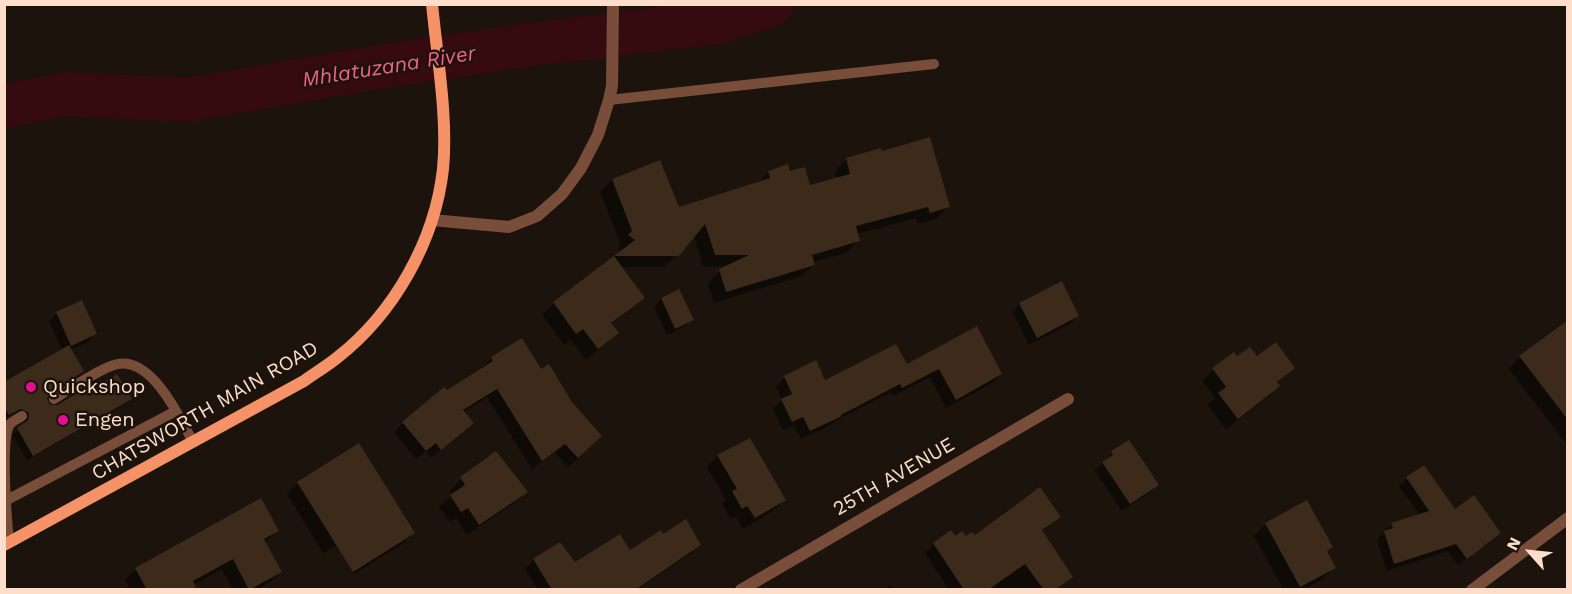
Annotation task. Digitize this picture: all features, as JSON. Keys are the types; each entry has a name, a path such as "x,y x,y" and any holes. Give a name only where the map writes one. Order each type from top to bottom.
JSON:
{"street":[{"name":"CHATSWORTH MAIN ROAD","path":"7,544 304,381 339,357 391,302 415,263 432,220 443,170 443,119 432,4"},
{"path":"432,220 509,227 537,216 562,194 581,168 598,135 609,100 612,86 613,4"},
{"name":"25TH AVENUE","path":"741,590 1068,399"},
{"path":"1472,590 1568,518"}],"lane":[{"path":"609,100 934,64"},
{"path":"54,399 111,365 123,363 135,365 158,384 193,442"},
{"path":"5,501 176,411"},
{"path":"7,544 5,501 7,434 11,423 22,416"}],"building":[{"path":"930,137 950,207 930,213 928,207 856,226 860,241 812,255 815,265 726,292 719,269 749,255 715,255 705,224 679,256 614,256 645,298 611,323 619,333 598,349 583,329 576,334 553,302 635,240 628,235 632,231 612,179 660,160 679,207 770,178 768,171 788,164 790,171 805,167 810,185 850,174 846,158 881,148 882,151"},
{"path":"1062,281 1079,316 1037,338 1019,303"},
{"path":"679,289 694,320 675,329 661,298"},
{"path":"82,300 97,334 71,346 56,312"},
{"path":"1568,320 1568,420 1519,356"},
{"path":"977,326 1002,374 956,400 939,369 902,388 900,384 810,431 803,417 792,422 781,399 792,394 784,376 816,360 825,380 896,344 907,364"},
{"path":"522,338 541,369 549,364 572,402 602,436 578,458 565,444 542,461 497,389 463,410 474,423 441,450 436,443 426,451 402,422 444,387 447,390 493,361 491,357"},
{"path":"1276,342 1295,368 1277,382 1280,386 1238,419 1218,393 1226,387 1212,368 1234,352 1237,356 1250,347 1257,356"},
{"path":"69,345 84,371 50,393 47,399 50,405 58,405 91,384 93,388 117,374 132,399 33,456 17,428 28,420 29,413 21,409 9,415 4,408 4,382"},
{"path":"750,438 786,500 755,518 747,506 742,509 732,491 737,489 717,455"},
{"path":"1129,440 1159,485 1130,504 1102,462 1113,455 1111,451"},
{"path":"359,443 415,533 353,572 297,482"},
{"path":"496,451 528,492 479,525 468,508 461,512 450,495 465,485 460,477"},
{"path":"1424,465 1455,509 1474,495 1501,533 1467,559 1456,544 1394,564 1384,531 1393,528 1391,523 1429,511 1406,477"},
{"path":"1040,487 1061,517 1042,530 1073,577 1055,590 1044,590 1025,564 988,590 964,590 933,543 951,530 955,536 962,531 966,536 972,532 975,535"},
{"path":"261,498 279,531 264,539 282,572 249,590 233,559 193,581 197,590 147,590 135,568"},
{"path":"1307,500 1333,547 1327,551 1336,568 1300,587 1265,523"},
{"path":"686,519 701,545 635,590 552,590 533,559 560,542 575,562 620,534 630,550 661,530 663,534"}],"waterway":[{"name":"Mhlatuzana River","path":"4,106 66,94 188,100 378,67 527,45 719,22 772,4"}],"place":[{"name":"Quickshop","path":"31,387"},
{"name":"Engen","path":"63,420"}]}
